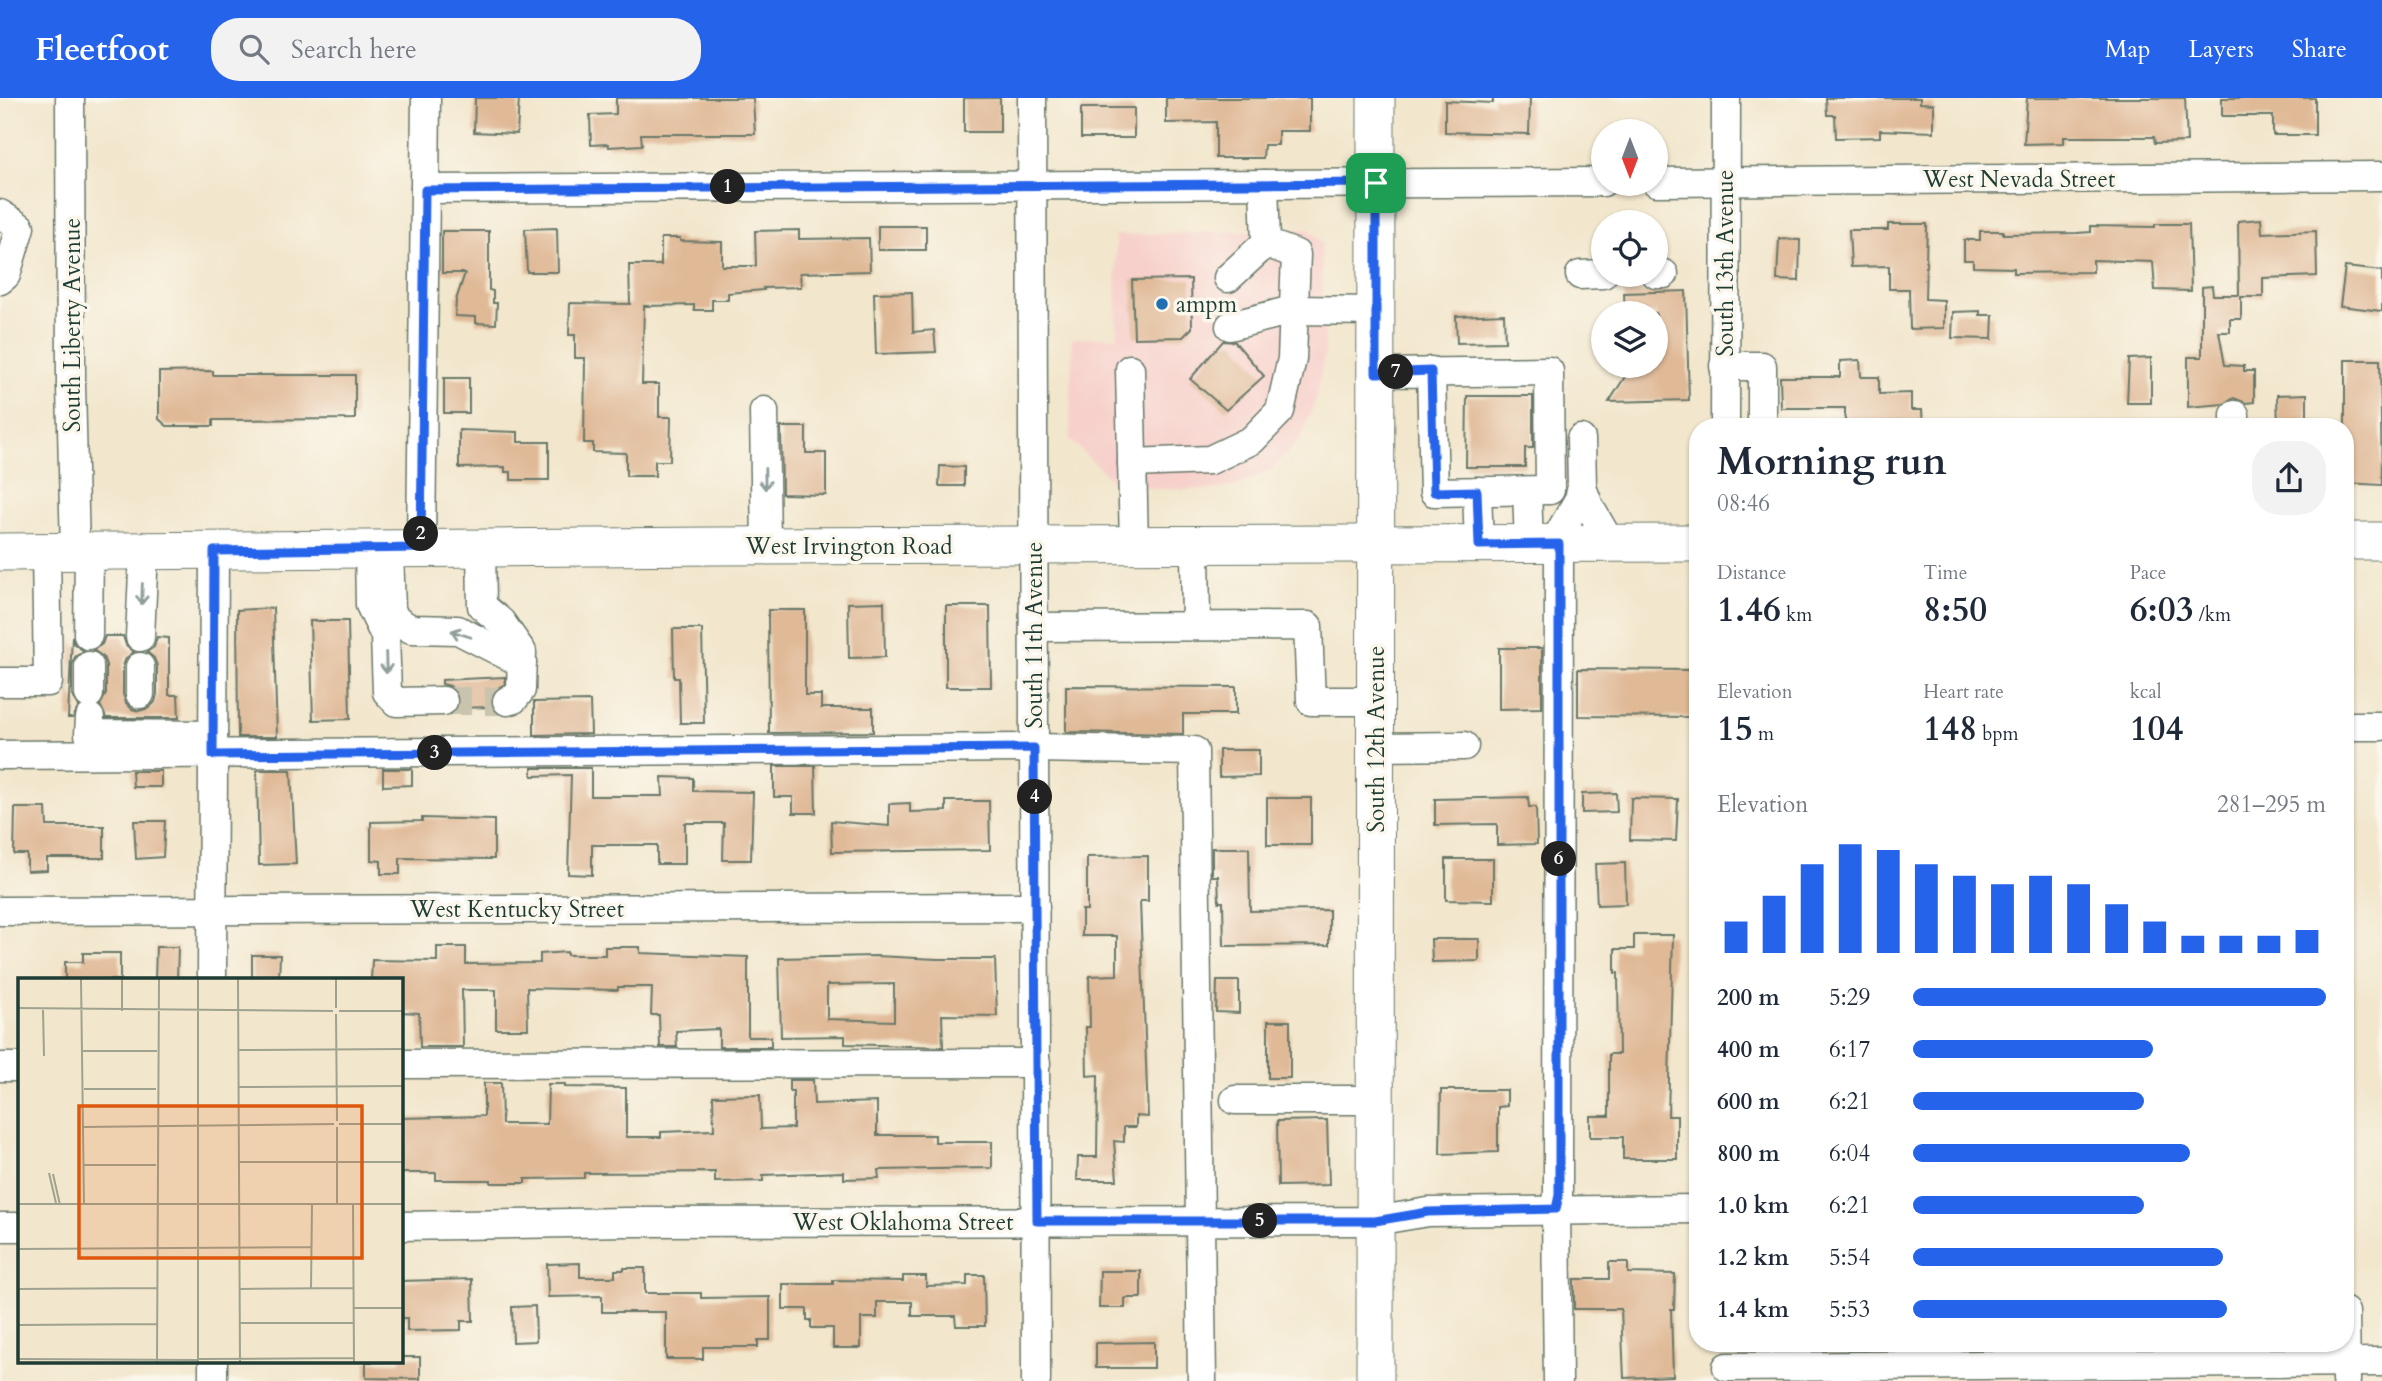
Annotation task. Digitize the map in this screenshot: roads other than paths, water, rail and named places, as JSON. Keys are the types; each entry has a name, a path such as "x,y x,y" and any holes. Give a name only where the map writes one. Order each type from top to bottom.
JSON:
{"main road":[{"name":"South 12th Avenue","path":"1376,98 1376,1381"},
{"path":"2354,541 2382,541"},
{"name":"West Irvington Road","path":"0,551 1689,543"}],"street":[{"name":"South Liberty Avenue","path":"70,98 70,551"},
{"path":"426,98 425,190 393,549 391,610 396,620 411,629 458,630 522,663"},
{"name":"South 11th Avenue","path":"1032,98 1036,1381"},
{"name":"South 13th Avenue","path":"1725,418 1726,98"},
{"name":"West Nevada Street","path":"1668,181 2382,176"},
{"path":"425,190 1591,181"},
{"path":"1228,278 1266,243 1264,184"},
{"path":"0,214 20,227 6,275 0,280"},
{"path":"1132,463 1210,460 1252,440 1280,411 1293,359 1296,254 1266,243"},
{"path":"1230,326 1295,310 1376,311"},
{"path":"1724,366 1762,366 1762,418"},
{"path":"1130,369 1134,546"},
{"path":"1376,373 1431,371 1549,371 1550,490 1434,492 1431,371"},
{"path":"764,411 766,547"},
{"path":"1547,544 1579,499 1582,487 1581,439"},
{"path":"1582,487 1589,506 1611,544"},
{"path":"1477,491 1479,545"},
{"path":"1527,491 1547,544 1559,1195 1556,1209 1558,1381"},
{"path":"1195,546 1196,626"},
{"path":"481,548 482,606 501,622 522,652 521,690 514,699 507,701"},
{"path":"393,549 370,605 385,636 387,692 396,702 443,701"},
{"path":"70,551 88,635"},
{"path":"0,682 48,682 70,551"},
{"path":"140,637 144,551"},
{"path":"212,978 214,551"},
{"path":"1034,627 1308,626 1311,701 1376,701"},
{"path":"89,666 89,734 140,704 213,745"},
{"path":"2354,726 2382,726"},
{"path":"0,755 213,745 1194,751 1202,1381"},
{"path":"1376,747 1464,746"},
{"name":"West Kentucky Street","path":"0,911 1035,907"},
{"path":"402,1064 1036,1063"},
{"path":"0,1068 18,1067"},
{"path":"1235,1100 1376,1100"},
{"name":"West Oklahoma Street","path":"402,1226 1375,1221 1428,1212 1689,1209"},
{"path":"0,1227 18,1227"},
{"path":"2346,1352 2346,1372"},
{"path":"1727,1364 2346,1372 2382,1362"}],"tunnel":[{"path":"443,701 507,701"}],"place":[{"name":"ampm","path":"1162,304"}]}
